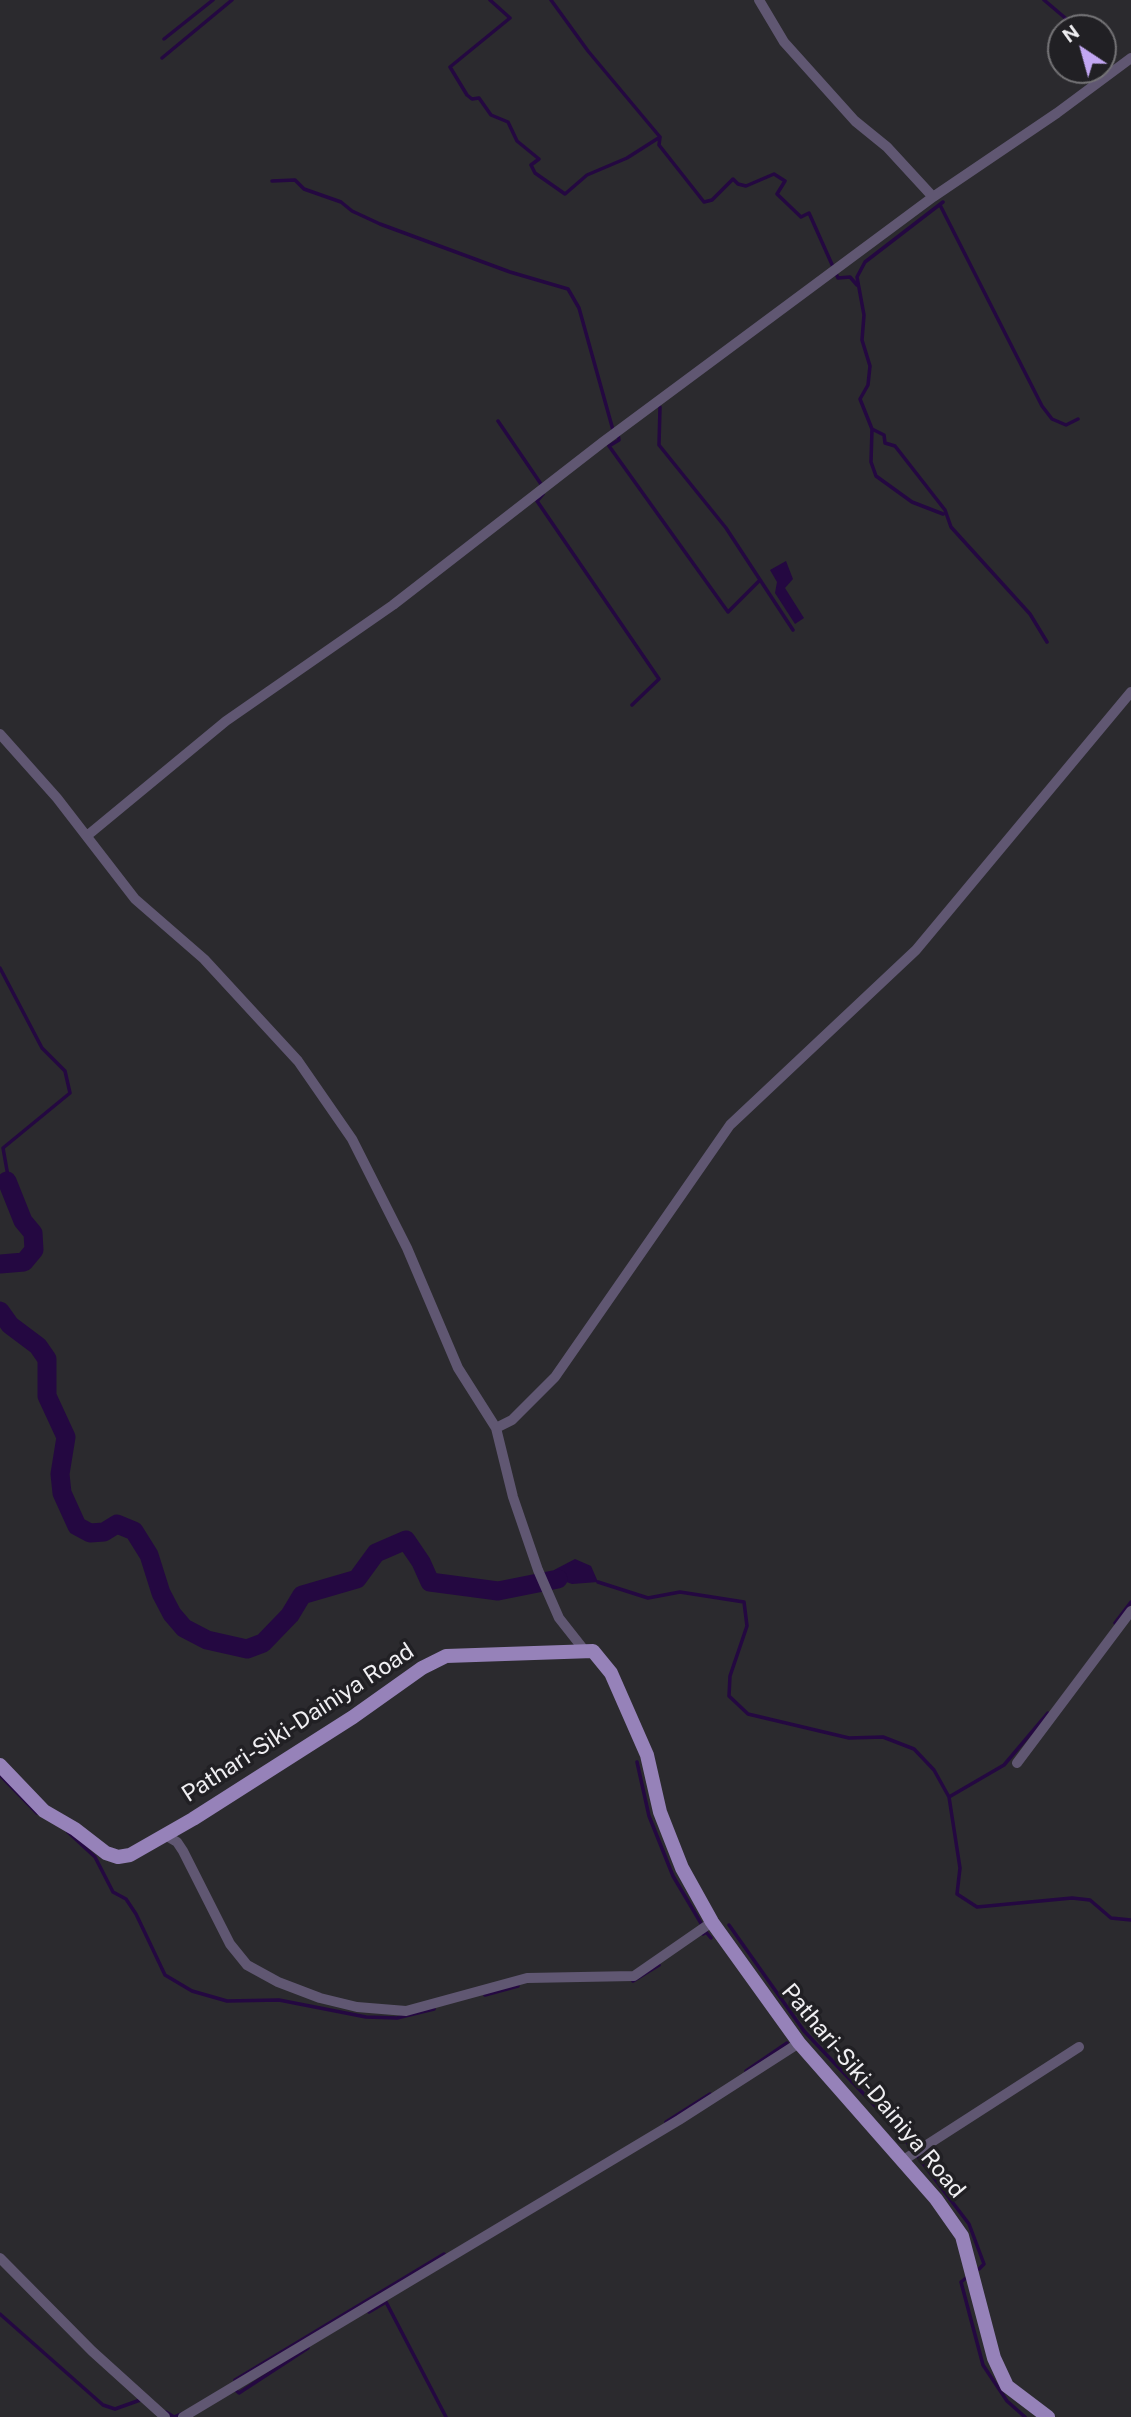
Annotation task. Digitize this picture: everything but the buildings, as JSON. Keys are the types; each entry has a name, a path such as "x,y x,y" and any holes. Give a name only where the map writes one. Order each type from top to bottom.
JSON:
{"main road":[{"name":"Pathari-Siki-Dainiya Road","path":"0,1765 44,1811 106,1853 118,1857 130,1855 353,1717 422,1668 446,1656 593,1651 611,1673 647,1755 660,1812 682,1868 712,1922 799,2043 902,2161 962,2236 994,2358 1007,2386 1048,2417"}],"street":[{"path":"759,0 784,42 855,121 887,147 933,197"},
{"path":"88,835 226,721 393,605 603,442 933,197 1057,113 1131,58"},
{"path":"496,1428 512,1420 555,1377 730,1125 916,950 1131,691"},
{"path":"0,734 88,835 135,899 218,974 298,1061 352,1139 407,1248 458,1367 496,1428 513,1497 538,1570 559,1618 585,1651"},
{"path":"1017,1763 1131,1611"},
{"path":"165,1835 177,1842 183,1851 230,1944 247,1965 271,1979 320,1998 357,2007 406,2011 527,1978 634,1976 712,1922"},
{"path":"183,2417 679,2120 799,2043"},
{"path":"902,2161 1079,2047"},
{"path":"0,2258 92,2351 165,2417"}],"shaded area":[{"path":"786,561 793,579 785,588 804,618 795,624 775,593 777,582 770,570"},
{"path":"575,1559 591,1566 598,1582 572,1584 558,1579 554,1570"}],"waterway":[{"path":"164,39 213,0"},
{"path":"162,58 232,0"},
{"path":"490,0 510,18 450,67 467,95 472,99 479,98 491,115 508,122 517,141 539,159 531,165 535,173 565,194 587,175 627,158 660,137"},
{"path":"551,0 588,51 660,137 659,145 704,202 712,200 733,179 746,186 774,174 785,181 777,194 801,217 809,213 838,278 850,277 857,285"},
{"path":"1044,0 1060,14"},
{"path":"272,181 295,180 304,189 341,202 352,211 380,224 510,272 568,289 579,308 613,430"},
{"path":"943,202 865,262 857,277 864,315 862,340 870,366 868,385 860,399 872,429 871,462 876,476 912,502 943,514"},
{"path":"940,205 1042,406 1052,419 1066,425 1078,419"},
{"path":"660,407 659,445 726,528 793,630"},
{"path":"498,421 543,487"},
{"path":"872,429 884,435 885,443 895,446 945,510"},
{"path":"618,434 619,440 609,446 728,612 760,580"},
{"path":"543,494 537,501 659,679 632,705"},
{"path":"945,510 951,527 1030,614 1047,642"},
{"path":"0,968 42,1048 65,1071 70,1093 3,1148 8,1176"},
{"path":"0,1264 24,1262 34,1250 33,1233 23,1221 7,1181"},
{"path":"0,1311 10,1325 38,1346 47,1359 47,1396 66,1437 60,1474 62,1493 77,1526 90,1533 104,1532 117,1524 134,1531 149,1555 161,1593 172,1614 184,1628 207,1640 247,1649 263,1643 290,1615 302,1595 357,1579 376,1553 406,1540 421,1562 430,1582 498,1591 558,1579"},
{"path":"598,1582 648,1598 680,1592 744,1602 747,1626 730,1676 729,1696 748,1714 849,1738 883,1737 914,1749 934,1770 949,1797 960,1868 957,1894 977,1907 1072,1898 1090,1900 1111,1918 1131,1920"},
{"path":"1115,1623 1131,1602"},
{"path":"949,1797 1004,1765 1048,1713"},
{"path":"637,1762 649,1816 673,1876 702,1925"},
{"path":"0,1775 37,1813"},
{"path":"68,1832 95,1857 113,1892 126,1899 165,1975 192,1991 227,2001 279,2000 366,2017 397,2018 434,2009"},
{"path":"729,1925 804,2031 896,2128 969,2224 984,2264 979,2269"},
{"path":"703,1934 706,1932 711,1938"},
{"path":"633,1981 659,1965"},
{"path":"485,1995 518,1986"},
{"path":"746,2071 787,2043"},
{"path":"666,2122 710,2094"},
{"path":"235,2380 444,2254"},
{"path":"966,2278 961,2282 983,2365 1007,2401 1025,2417"},
{"path":"369,2312 386,2302 446,2417"},
{"path":"0,2314 103,2405 115,2409 143,2399"},
{"path":"233,2388 239,2393 308,2348"},
{"path":"166,2412 174,2417 181,2414"}]}
